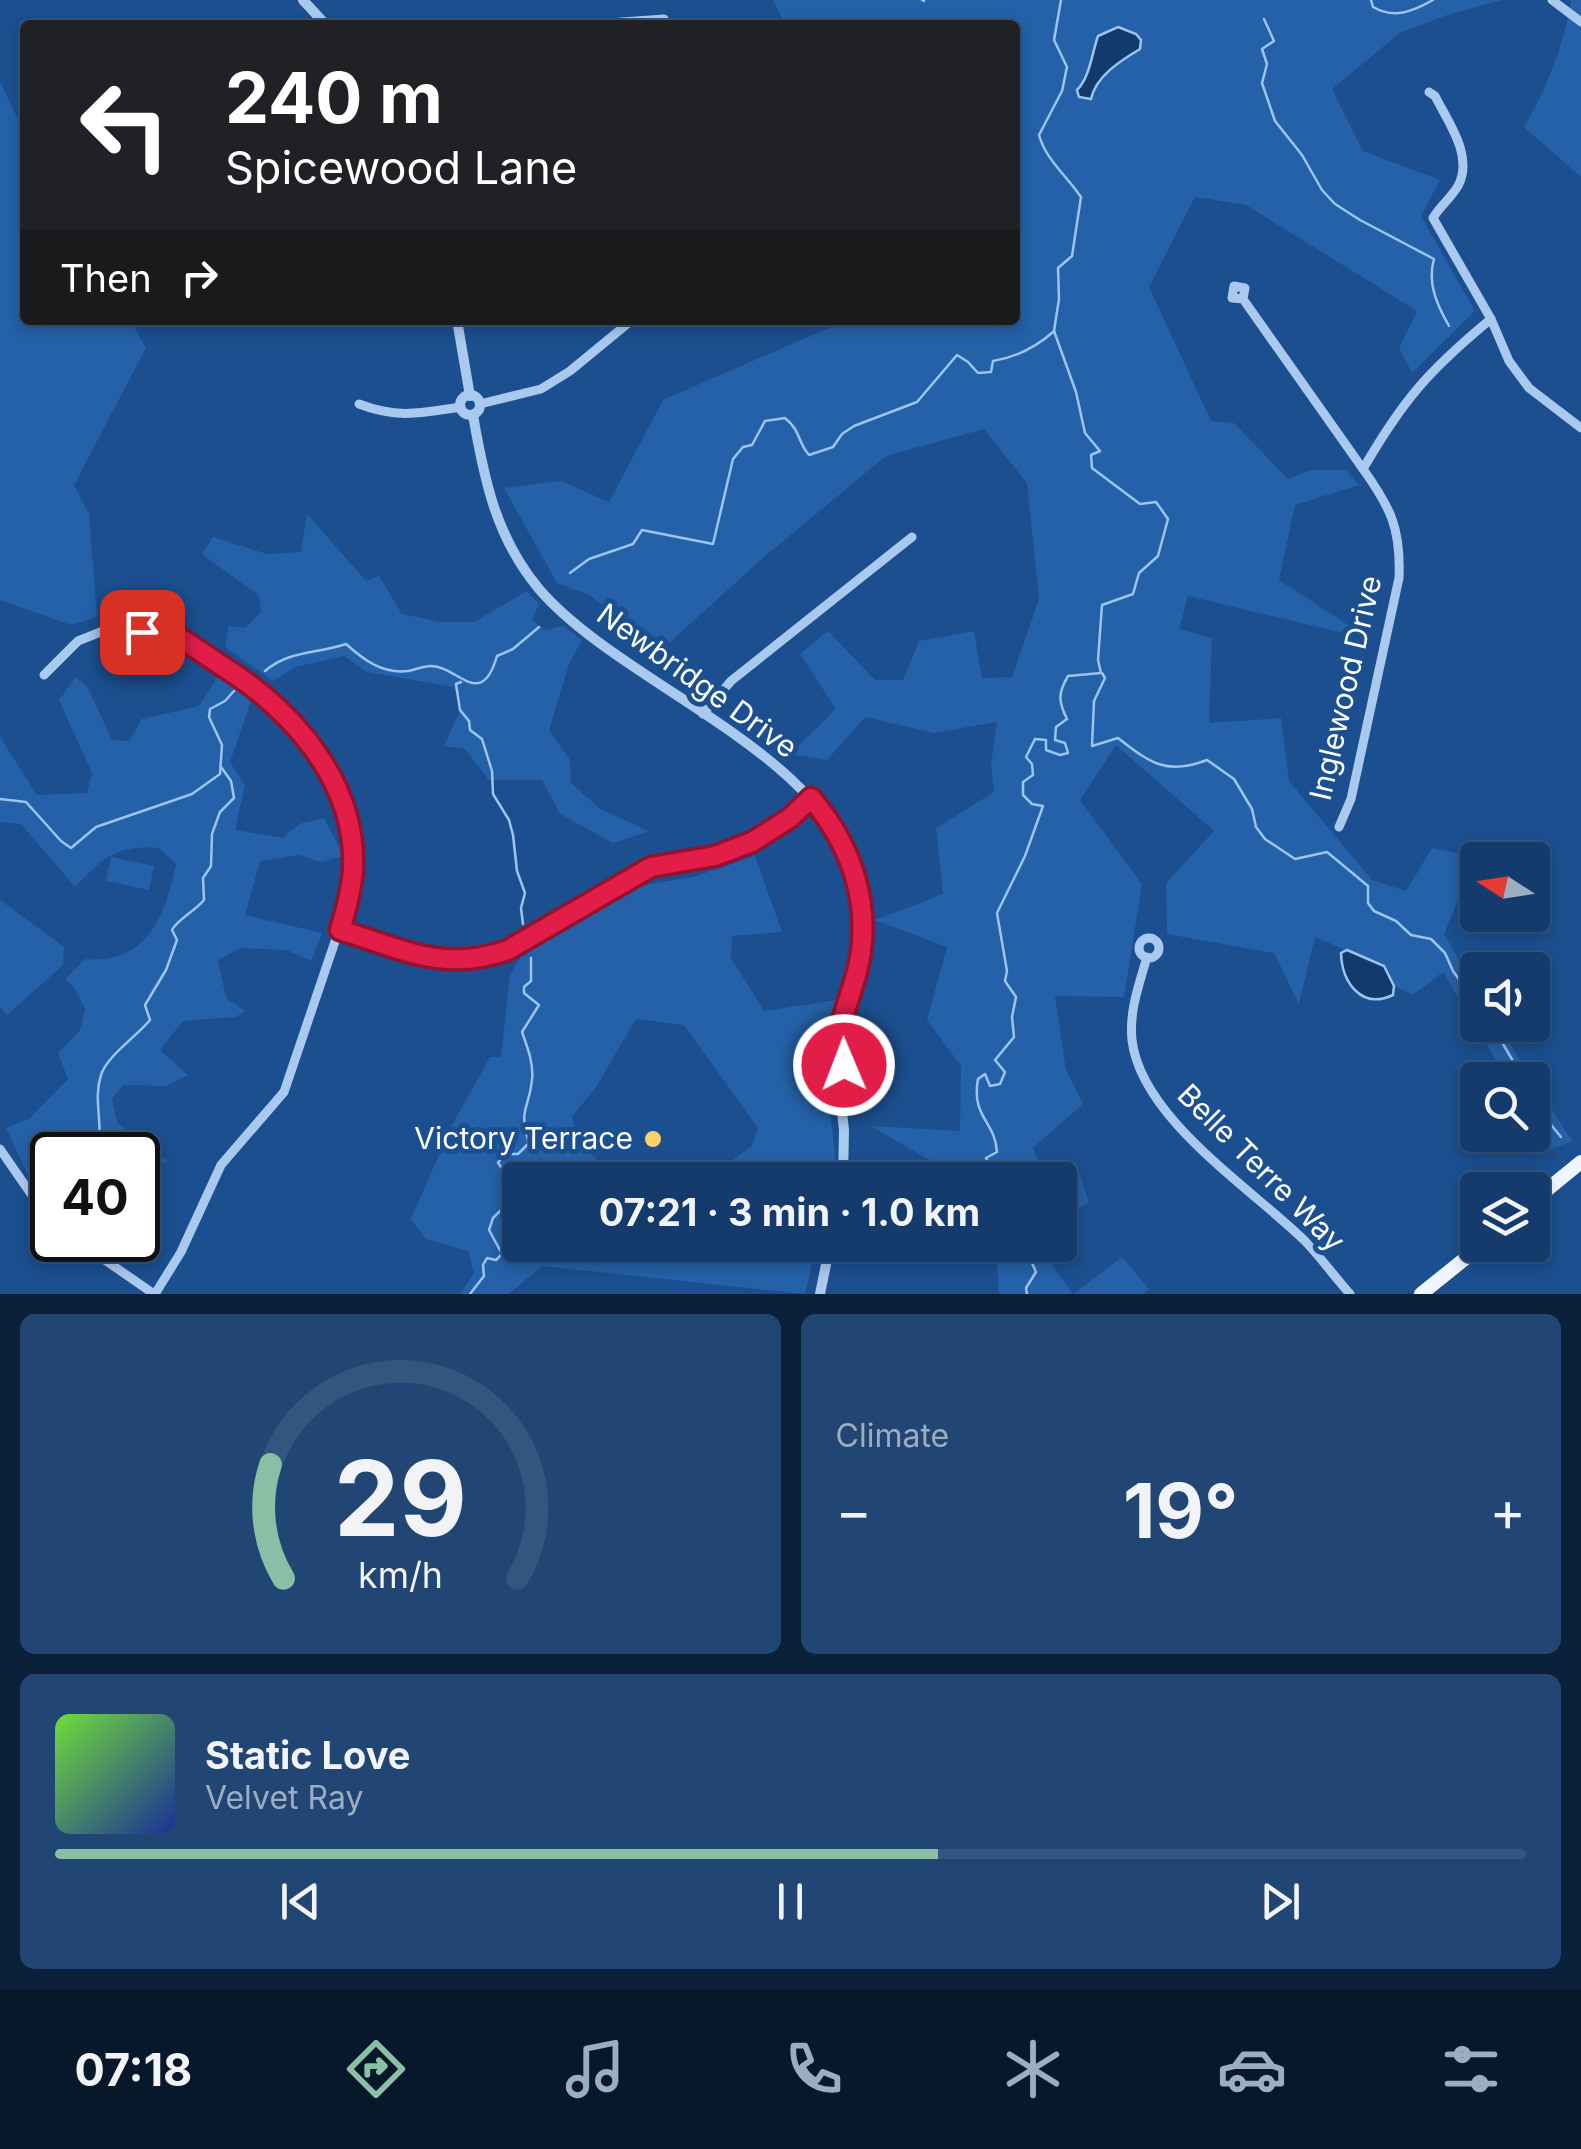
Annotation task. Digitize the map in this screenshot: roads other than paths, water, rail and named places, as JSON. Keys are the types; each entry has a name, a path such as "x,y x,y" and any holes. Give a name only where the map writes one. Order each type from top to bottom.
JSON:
{"main road":[{"path":"1550,1188 1580,1165"},
{"path":"1421,1294 1461,1262"}],"street":[{"path":"302,0 321,20"},
{"path":"1552,0 1581,22"},
{"path":"1429,92 1435,96 1464,162 1458,186 1433,218 1491,319 1509,361 1529,388 1581,428"},
{"name":"Inglewood Drive","path":"1244,300 1392,514 1400,551 1399,578 1351,799 1338,827"},
{"path":"1362,468 1406,399 1433,368 1491,319"},
{"path":"459,325 470,396"},
{"path":"480,404 541,389 570,371 626,325"},
{"path":"470,396 480,404 472,415 461,407 463,399 470,396"},
{"path":"359,404 402,416 461,407"},
{"name":"Newbridge Drive","path":"472,415 492,510 511,549 538,588 575,623 778,768 832,822 848,850 863,920 858,968 829,1064 838,1076 843,1162"},
{"path":"703,714 731,681 912,538"},
{"path":"44,675 78,641 103,631 166,632 244,680 305,737 332,776 345,810 353,869 340,930 284,1092 221,1165 181,1252 154,1294 108,1262"},
{"path":"340,930 438,960 483,959 508,950 651,867 715,856 752,842 790,818 811,798"},
{"name":"Belle Terre Way","path":"1147,958 1132,1007 1135,1057 1146,1087 1172,1120 1306,1242 1350,1294"},
{"path":"0,1149 30,1192"},
{"path":"820,1294 827,1262"}],"waterway":[{"path":"988,1162 986,1158 997,1152 980,1111 978,1079 985,1074 990,1086 1000,1084 1005,1072 995,1060 1014,1037 1016,997 1005,981 1007,971 997,913 1025,856 1043,806 1032,804 1023,795 1023,782 1033,775 1032,764 1026,757 1035,739 1046,740 1046,750 1060,755 1068,753 1065,743 1055,740 1056,727 1067,719 1060,697 1062,687 1068,676 1101,673 1098,660 1102,605 1133,594 1139,573 1158,556 1168,519 1156,502 1140,504 1092,468 1091,455 1100,451 1085,433 1076,392 1054,331 1058,268 1072,256 1081,197 1051,160 1039,135 1062,91 1067,67 1054,40 1061,0"},
{"path":"1371,0 1373,7 1396,13 1433,0"},
{"path":"1264,19 1274,41 1262,49 1267,64 1262,83 1275,121 1335,204 1434,259 1434,294 1449,326"},
{"path":"570,573 589,559 633,544 642,530 713,544 733,459 743,447 752,445 765,421 785,418 809,455 833,447 854,426 917,402 957,355 978,373 991,372 993,361 1025,351 1053,332"},
{"path":"265,671 294,656 346,644 382,668 408,671 431,666 476,683 484,681 497,656 513,649 539,627"},
{"path":"1102,673 1105,678 1094,701 1092,746 1118,738 1159,764 1180,767 1207,760 1234,779 1265,839 1295,859 1327,852 1368,886 1368,903 1374,911 1396,921 1411,935 1431,939 1445,953 1460,981"},
{"path":"461,682 456,684 460,710 469,721 470,730 482,739 492,771 493,794 513,835 517,871 525,893 521,908 523,924"},
{"path":"0,799 26,802 71,848 96,827 192,794 220,774 222,745 209,717 210,709 234,691"},
{"path":"99,1132 98,1095 104,1068 150,1020 145,1005 166,970 177,940 172,930 204,900 203,878 211,866 212,834 220,812 234,798 231,781 221,767"},
{"path":"502,1168 498,1163 504,1154 518,1154 529,1143 524,1116 532,1068 522,1032 539,1005 524,993 524,987 531,981 531,958"},
{"path":"1502,1042 1514,1062"},
{"path":"1550,1123 1561,1137"},
{"path":"502,1209 489,1230 502,1254"},
{"path":"470,1294 484,1276 487,1258 496,1260 502,1254"},
{"path":"1027,1294 1026,1288 1036,1272 1032,1262"}],"place":[{"name":"Victory Terrace","path":"653,1139"}]}
